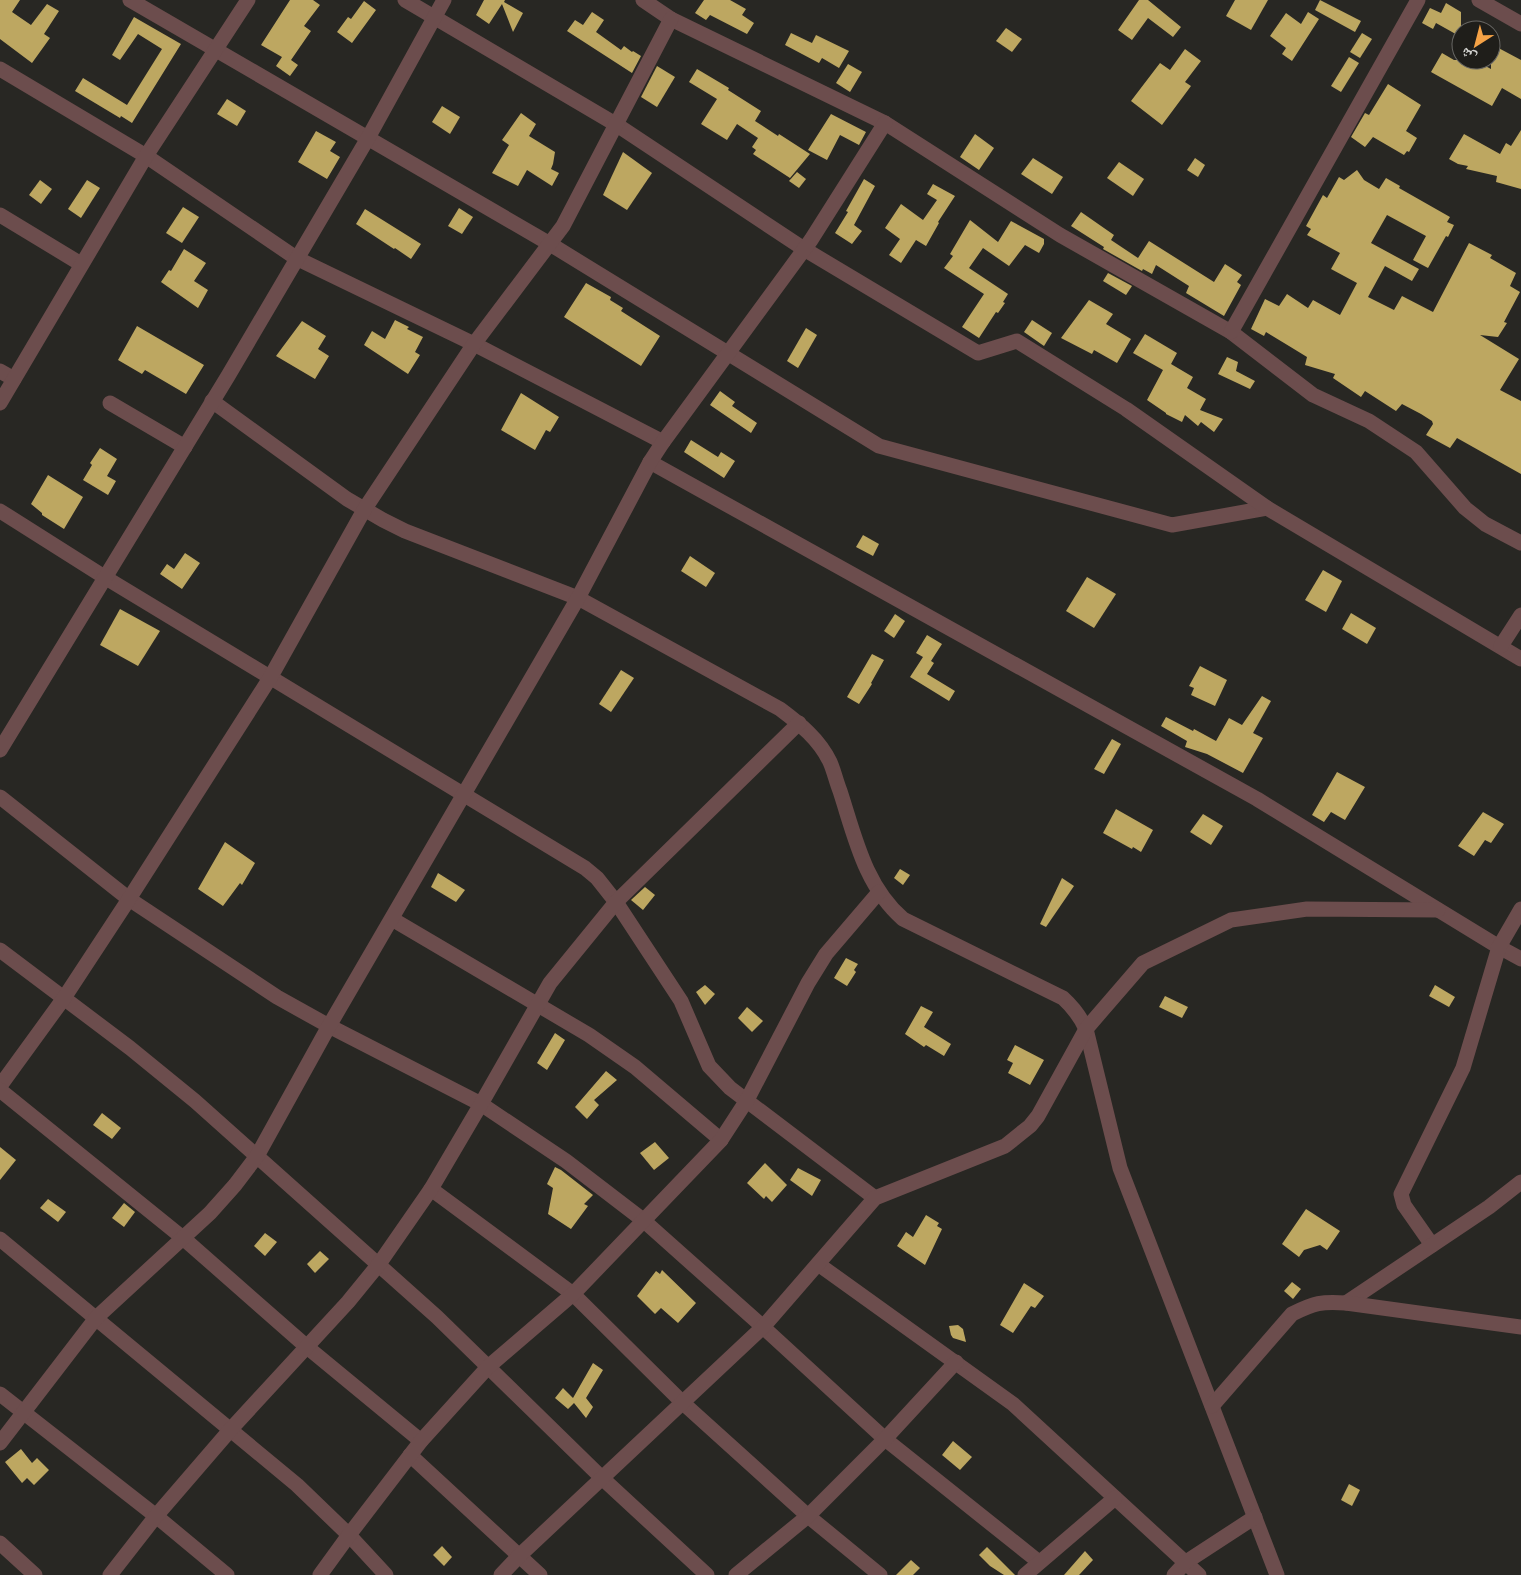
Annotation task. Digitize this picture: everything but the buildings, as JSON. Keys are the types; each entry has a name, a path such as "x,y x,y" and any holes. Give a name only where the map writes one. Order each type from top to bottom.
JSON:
{"street":[{"path":"130,0 550,244 878,446 1172,525 1266,508"},
{"path":"0,403 146,156 248,0"},
{"path":"405,0 617,125 804,249 978,353 1017,342 1126,409 1266,508 1521,659"},
{"path":"0,750 185,447 368,138 444,0"},
{"path":"643,0 672,19 885,123 1060,235 1231,332 1313,395 1369,422 1416,452 1465,508 1485,524 1521,542"},
{"path":"1231,332 1418,0"},
{"path":"1479,0 1521,24"},
{"path":"422,1440 307,1347 183,1238 0,1088 64,998 270,678 364,510 474,344 563,226 672,19"},
{"path":"0,70 146,156 296,258 474,344 663,442"},
{"path":"0,1443 96,1318 210,1213 257,1156 329,1026 578,598 650,462 804,249 885,123"},
{"path":"0,215 81,264"},
{"path":"0,371 14,379"},
{"path":"212,401 347,500 364,510 405,531 578,598 772,705 800,723 830,762 866,867 890,908 903,919 1063,998 1073,1007 1081,1017 1086,1029 1116,1155 1277,1575"},
{"path":"110,403 185,447"},
{"path":"650,462 1257,798 1498,947 1521,959"},
{"path":"0,511 106,578 585,868 597,878 616,902 681,1001 709,1066 730,1088 875,1198"},
{"path":"1501,646 1521,615"},
{"path":"110,1575 156,1516 231,1429 348,1302 379,1264 431,1188 550,983 616,902 800,723"},
{"path":"0,797 129,899 277,997 329,1026 481,1104 566,1161 643,1220 764,1327 885,1439 1039,1562"},
{"path":"320,1575 422,1440 488,1367 573,1294 721,1140 747,1100 808,983 826,954 879,892"},
{"path":"501,1575 764,1327 875,1198 1005,1146 1018,1137 1038,1116 1086,1029 1143,963 1231,920 1307,909 1438,910"},
{"path":"1432,1245 1404,1205 1401,1194 1463,1068 1498,947 1521,909"},
{"path":"392,919 590,1035 635,1067 721,1140"},
{"path":"0,950 130,1048 195,1101 437,1317 602,1478 707,1575"},
{"path":"1346,1303 1488,1207 1521,1182"},
{"path":"431,1188 573,1294 683,1403 808,1516 880,1575"},
{"path":"0,1239 298,1485 349,1535 386,1575"},
{"path":"818,1264 1013,1404 1200,1575"},
{"path":"1212,1406 1292,1314 1308,1306 1326,1301 1521,1327"},
{"path":"736,1575 808,1516 885,1439 956,1362"},
{"path":"0,1394 156,1516 227,1575"},
{"path":"410,1455 540,1575"},
{"path":"1025,1575 1115,1498"},
{"path":"1174,1575 1186,1562 1255,1516"},
{"path":"0,1543 36,1575"}]}
